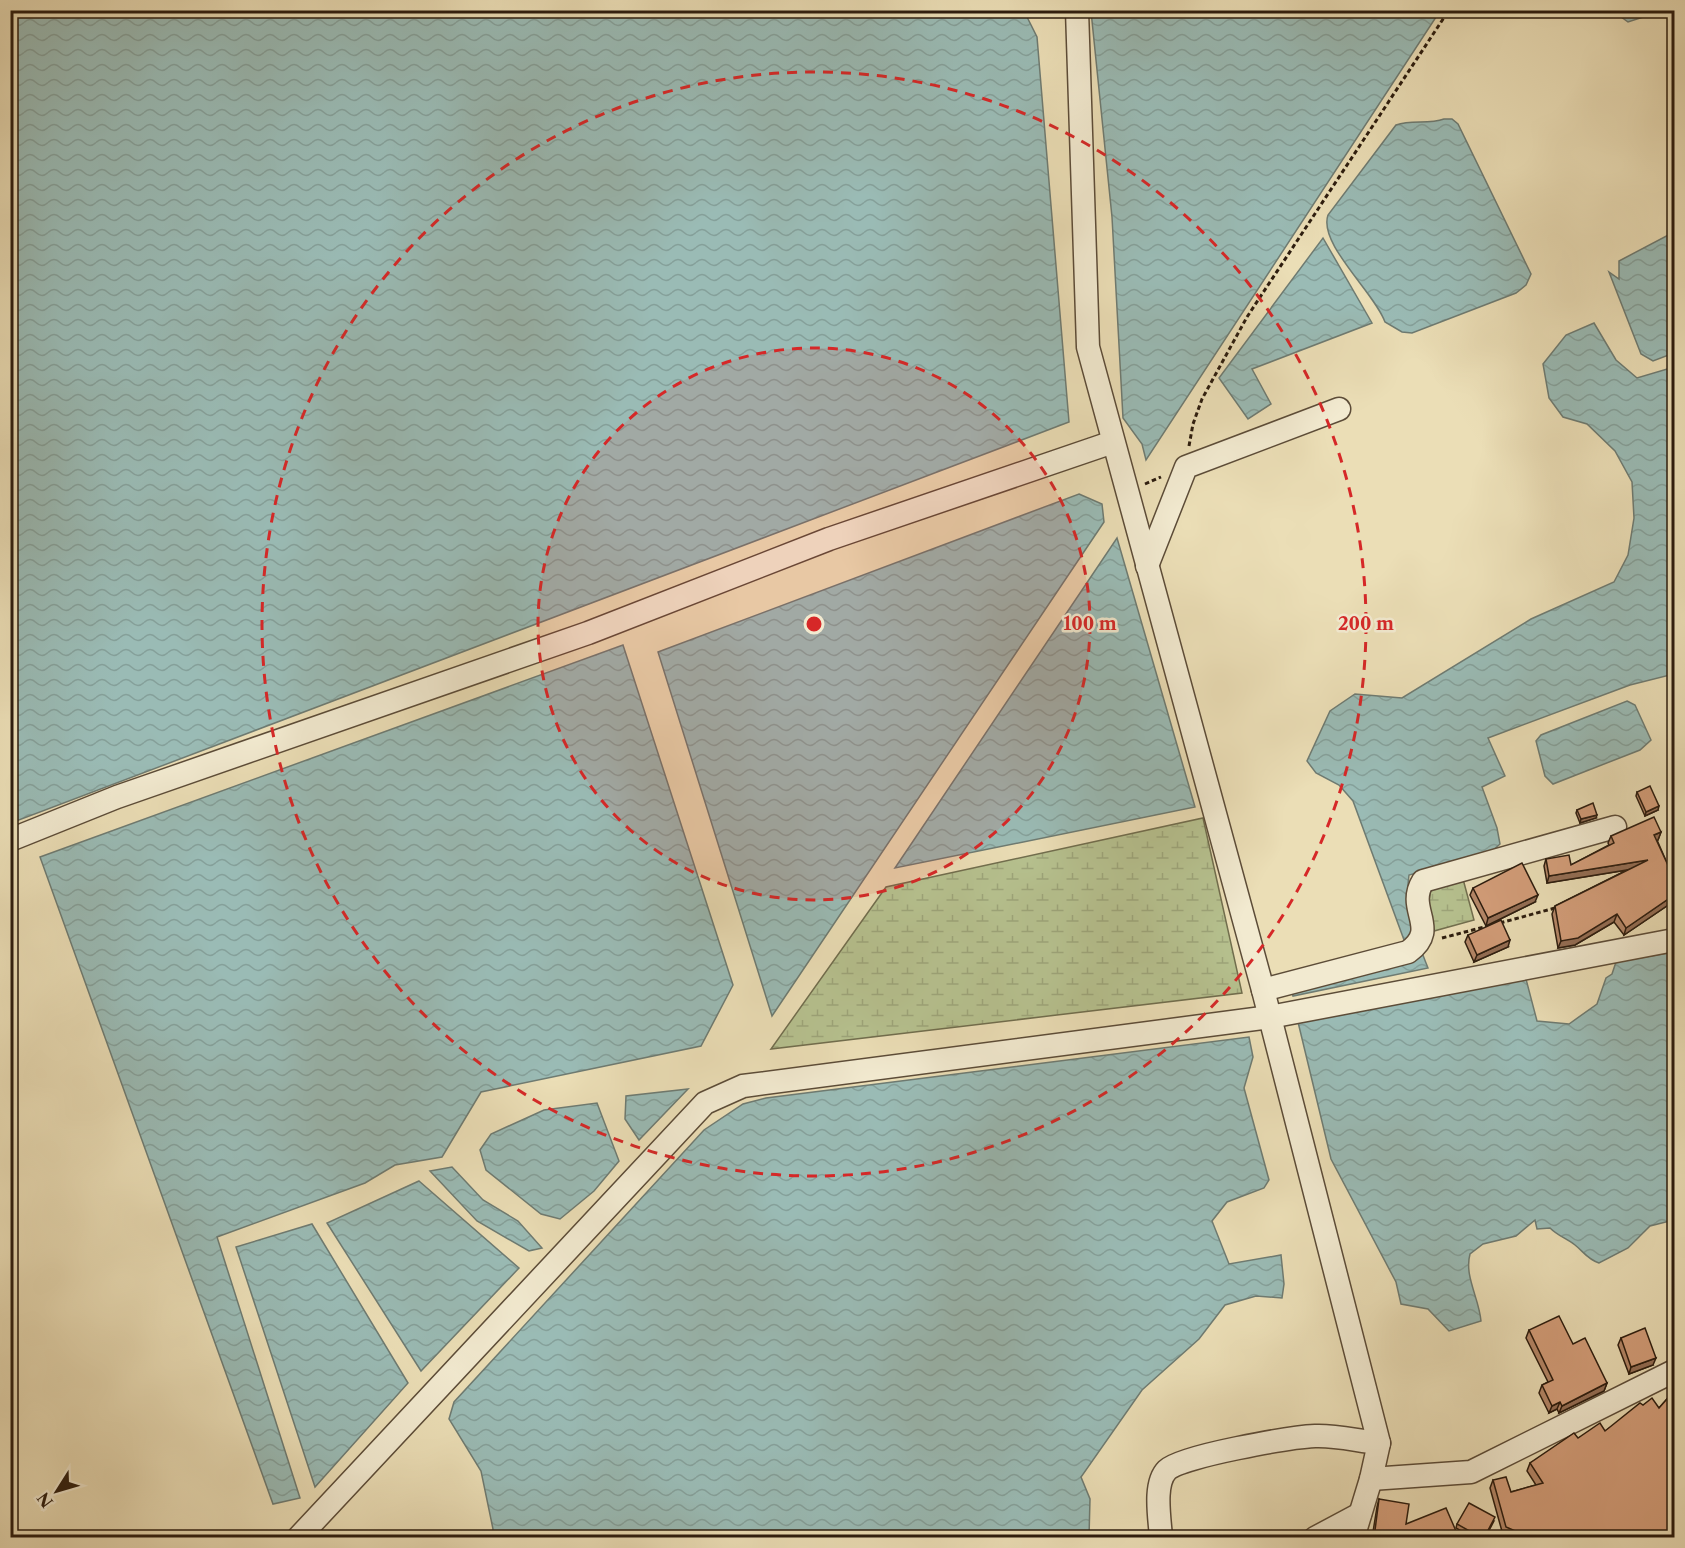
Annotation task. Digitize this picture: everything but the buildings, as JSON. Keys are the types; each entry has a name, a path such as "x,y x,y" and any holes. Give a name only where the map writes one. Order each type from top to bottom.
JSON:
{"street":[{"path":"1077,10 1088,347 1263,990 1379,1443 1353,1538"},
{"path":"1147,566 1186,467 1339,409"},
{"path":"10,840 117,796 588,633 829,539 1113,442"},
{"path":"1263,990 1414,947 1424,934 1418,889 1423,881 1615,827"},
{"path":"298,1538 705,1103 743,1086 1270,1017 1674,940"},
{"path":"1371,1479 1471,1472 1674,1371"},
{"path":"1161,1538 1159,1493 1162,1480 1166,1470 1188,1459 1288,1438 1317,1436 1379,1443"},
{"path":"1315,1538 1360,1514"}],"path":[{"path":"1126,491 1186,467 1193,424 1202,399 1242,326 1273,274 1449,10"},
{"path":"1660,872 1674,866"},
{"path":"1414,947 1557,908"}],"green space":[{"path":"1203,818 1242,993 771,1049 886,887"},
{"path":"1463,879 1474,920 1434,931 1428,907 1429,894 1432,889"}],"water":[{"path":"11,10 1024,11 1037,37 1069,422 11,823"},
{"path":"1091,11 1440,11 1146,460 1142,444 1123,418 1112,217"},
{"path":"1613,11 1662,11 1628,22"},
{"path":"1452,119 1458,124 1531,274 1526,285 1516,293 1412,333 1402,332 1385,322 1339,254 1327,227 1328,215 1396,125"},
{"path":"1674,232 1674,353 1653,361 1641,354 1609,272 1619,279 1619,261"},
{"path":"1323,238 1372,323 1252,369 1271,404 1248,419 1219,378"},
{"path":"1594,323 1616,360 1637,378 1674,367 1674,674 1630,685 1488,738 1505,776 1482,787 1497,828 1500,844 1490,853 1409,875 1410,911 1415,934 1428,968 1293,996 1291,989 1411,959 1353,801 1339,785 1316,773 1307,761 1330,711 1355,694 1402,698 1531,619 1614,582 1628,555 1634,518 1632,482 1615,451 1587,424 1563,417 1549,398 1543,364 1566,335"},
{"path":"1079,494 1102,504 1104,522 772,1016 658,652"},
{"path":"1117,538 1195,807 895,868"},
{"path":"623,645 733,985 701,1046 481,1092 442,1157 395,1165 365,1183 217,1237 300,1498 273,1504 40,857"},
{"path":"1627,701 1635,705 1651,740 1640,750 1553,784 1545,776 1536,741 1541,735"},
{"path":"1674,952 1674,1220 1650,1226 1628,1248 1599,1263 1550,1228 1537,1229 1535,1220 1516,1236 1483,1244 1470,1254 1470,1279 1481,1321 1449,1331 1428,1309 1401,1304 1396,1282 1331,1159 1298,1022 1526,979 1537,1021 1569,1024 1597,1004 1606,978 1612,974 1616,962"},
{"path":"1249,1037 1253,1057 1244,1088 1269,1180 1264,1188 1227,1202 1212,1221 1229,1264 1281,1255 1284,1284 1282,1298 1256,1296 1225,1305 1199,1339 1142,1390 1081,1477 1090,1499 1089,1537 492,1537 493,1529 481,1471 449,1419 454,1402 704,1130 743,1104 766,1098"},
{"path":"688,1089 639,1140 625,1119 626,1096"},
{"path":"597,1103 619,1161 594,1191 560,1219 541,1214 486,1170 480,1150 491,1134 544,1110"},
{"path":"452,1167 483,1200 518,1221 542,1248 529,1251 477,1221 430,1171"},
{"path":"419,1181 519,1268 421,1371 327,1223"},
{"path":"312,1224 408,1383 315,1487 236,1247"}]}
